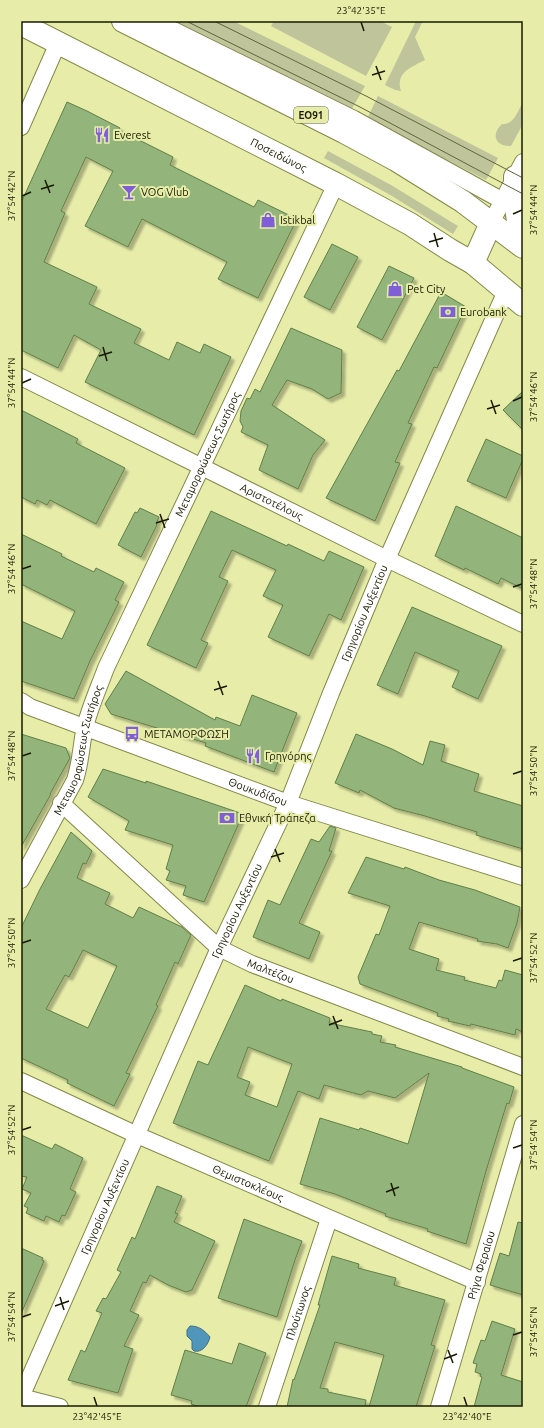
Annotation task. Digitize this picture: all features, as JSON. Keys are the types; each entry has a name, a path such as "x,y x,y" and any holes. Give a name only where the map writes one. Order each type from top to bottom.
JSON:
{"highway":[{"name":"ΕΟ91","path":"123,21 344,132 396,160 456,197 523,247"},
{"name":"Ποσειδώνος","path":"21,24 336,184 410,224 473,263 523,305"},
{"path":"519,170 514,194 516,215 523,237"},
{"path":"473,263 491,222"}],"street":[{"path":"155,21 354,119 503,201"},
{"path":"21,127 58,43"},
{"path":"491,222 519,170"},
{"name":"Μεταμορφώσεως Σωτήρος","path":"21,880 74,780 79,766 86,727 94,697 106,668 336,184"},
{"name":"Γρηγορίου Αυξεντίου","path":"21,1397 219,948 288,803 331,693 387,559 506,291"},
{"name":"Αριστοτέλους","path":"21,377 387,559 523,624"},
{"name":"Θουκυδίδου","path":"21,701 30,706 288,803 523,877"},
{"name":"Μαλτέζου","path":"61,803 219,948 252,964 523,1067"},
{"name":"Θεμιστοκλέους","path":"21,1081 137,1135 328,1219 477,1282"},
{"name":"Ρήγα Φεραίου","path":"439,1407 523,1124"},
{"name":"Πλούτωνος","path":"267,1407 328,1219"},
{"path":"21,1397 60,1407"}],"green space":[{"path":"169,21 233,21 365,86 350,112"},
{"path":"274,21 380,21 392,27 366,76 271,26"},
{"path":"416,21 423,21 415,37 425,60 406,71 400,79 401,91 395,90 385,85"},
{"path":"378,96 498,158 486,180 367,119"},
{"path":"523,102 523,124 511,146 502,145 496,140 496,132 502,124 513,120"},
{"path":"328,151 391,185 458,226 453,234 392,196 324,158"}],"water":[{"path":"190,1326 201,1329 210,1337 208,1343 200,1351 194,1351 192,1349 192,1341 187,1336 187,1330"}],"building":[{"path":"67,102 120,128 119,130 173,157 170,165 254,207 258,200 297,219 258,298 218,279 227,262 142,219 128,247 85,226 113,171 86,157 61,211 65,213 44,262 97,287 89,304 141,329 134,343 169,360 177,342 200,353 204,344 231,357 194,435 85,382 101,350 74,335 58,368 21,350 21,203"},
{"path":"332,244 358,257 330,310 304,297"},
{"path":"389,266 414,278 382,340 357,327"},
{"path":"441,292 466,307 437,368 434,367 408,423 412,424 395,462 400,463 375,521 326,498 397,370 399,371"},
{"path":"291,328 342,350 341,393 328,399 312,389 287,380 272,405 325,440 313,455 298,489 259,470 268,445 241,432 243,427 240,421 241,411 247,398 250,399 255,389 260,392"},
{"path":"523,391 523,430 503,410"},
{"path":"21,410 78,439 76,443 125,468 96,524 50,500 47,505 37,500 35,504 21,497"},
{"path":"486,439 523,456 506,498 467,481"},
{"path":"456,506 523,538 523,589 501,578 498,584 465,568 464,570 435,556"},
{"path":"140,508 159,517 156,524 157,525 141,557 118,545 135,512 137,513"},
{"path":"211,511 287,546 288,544 324,561 329,551 364,567 341,620 329,614 309,656 268,637 283,605 263,596 276,570 232,550 219,577 228,581 201,640 208,643 196,668 147,645"},
{"path":"21,534 94,572 96,568 124,582 115,600 119,602 90,661 74,699 21,681 21,621 62,639 75,611 21,584"},
{"path":"412,607 502,646 478,699 452,687 459,671 415,652 398,694 377,685"},
{"path":"126,671 215,720 216,717 240,726 252,695 297,713 274,772 205,746 206,743 111,714 105,704"},
{"path":"21,734 66,748 70,758 21,847"},
{"path":"356,734 392,749 423,765 430,741 445,745 441,761 479,774 474,791 523,806 523,849 476,835 477,832 394,808 360,790 359,793 335,783"},
{"path":"103,769 146,783 146,781 243,814 204,902 183,895 186,886 166,880 170,871 166,869 173,845 125,830 129,821 88,797"},
{"path":"330,826 336,828 329,851 332,851 299,923 320,932 309,959 253,937 268,900 280,905 311,839 319,842"},
{"path":"71,832 92,851 86,864 83,863 77,878 110,893 105,904 133,918 139,907 182,927 191,935 178,964 175,962 156,1005 158,1006 126,1073 130,1074 114,1106 67,1083 68,1080 21,1058 21,928","holes":["83,950 117,966 88,1028 46,1009 65,975 69,977"]},
{"path":"366,857 404,869 405,867 439,880 475,890 520,907 517,923 508,948 497,944 477,941 478,939 419,922 409,949 439,959 436,970 465,977 464,980 496,988 499,980 502,981 505,970 523,975 523,1032 516,1029 515,1035 471,1024 470,1026 448,1021 449,1019 437,1016 438,1013 360,984 358,977 376,934 379,935 390,906 348,893"},
{"path":"245,985 281,1001 282,999 330,1018 329,1023 372,1032 372,1034 382,1036 380,1042 396,1045 395,1047 462,1067 514,1087 509,1104 507,1103 486,1171 466,1244 427,1231 428,1229 385,1216 386,1214 335,1194 300,1184 320,1118 359,1130 360,1128 408,1144 429,1073 395,1098 368,1091 361,1095 324,1085 319,1099 298,1091 269,1161 173,1123 198,1061 208,1065","holes":["248,1047 292,1064 277,1107 245,1095 250,1082 237,1077"]},
{"path":"21,1135 52,1149 55,1144 83,1158 70,1189 76,1192 65,1216 62,1215 59,1222 46,1216 44,1221 26,1213 28,1208 24,1206 31,1193 22,1189 27,1177 21,1176"},
{"path":"157,1186 182,1196 175,1213 178,1214 174,1222 215,1241 192,1290 186,1292 168,1285 150,1275 146,1283 143,1282 130,1311 139,1315 124,1346 133,1349 118,1393 68,1380 81,1350 85,1352 102,1313 96,1311 103,1298 106,1299 121,1272 117,1270 132,1237 135,1239"},
{"path":"244,1219 302,1241 277,1317 218,1298"},
{"path":"518,1222 523,1223 523,1295 490,1285 500,1253 509,1256"},
{"path":"21,1248 43,1258 42,1260 44,1261 21,1314"},
{"path":"332,1256 359,1264 358,1268 396,1278 394,1285 445,1300 431,1345 435,1346 416,1407 369,1407 384,1355 335,1342 320,1388 328,1389 328,1392 366,1400 365,1407 287,1407 293,1379 294,1380 320,1305 318,1305"},
{"path":"492,1321 515,1329 501,1375 523,1382 523,1407 474,1407 482,1377 480,1376 481,1374 475,1372 477,1364 473,1363 481,1340 485,1341"},
{"path":"239,1343 266,1353 246,1407 200,1407 191,1404 192,1401 171,1395 185,1350 232,1364"}],"tram line":[{"path":"186,21 360,107 523,194"},
{"path":"214,21 366,96 523,178"}],"place":[{"name":"Everest","path":"102,135"},
{"name":"VOG Vlub","path":"129,192"},
{"name":"Istikbal","path":"268,220"},
{"name":"Pet City","path":"395,289"},
{"name":"Eurobank","path":"448,312"},
{"name":"ΜΕΤΑΜΟΡΦΩΣΗ","path":"132,734"},
{"name":"Γρηγόρης","path":"253,756"},
{"name":"Εθνική Τράπεζα","path":"227,818"}]}
